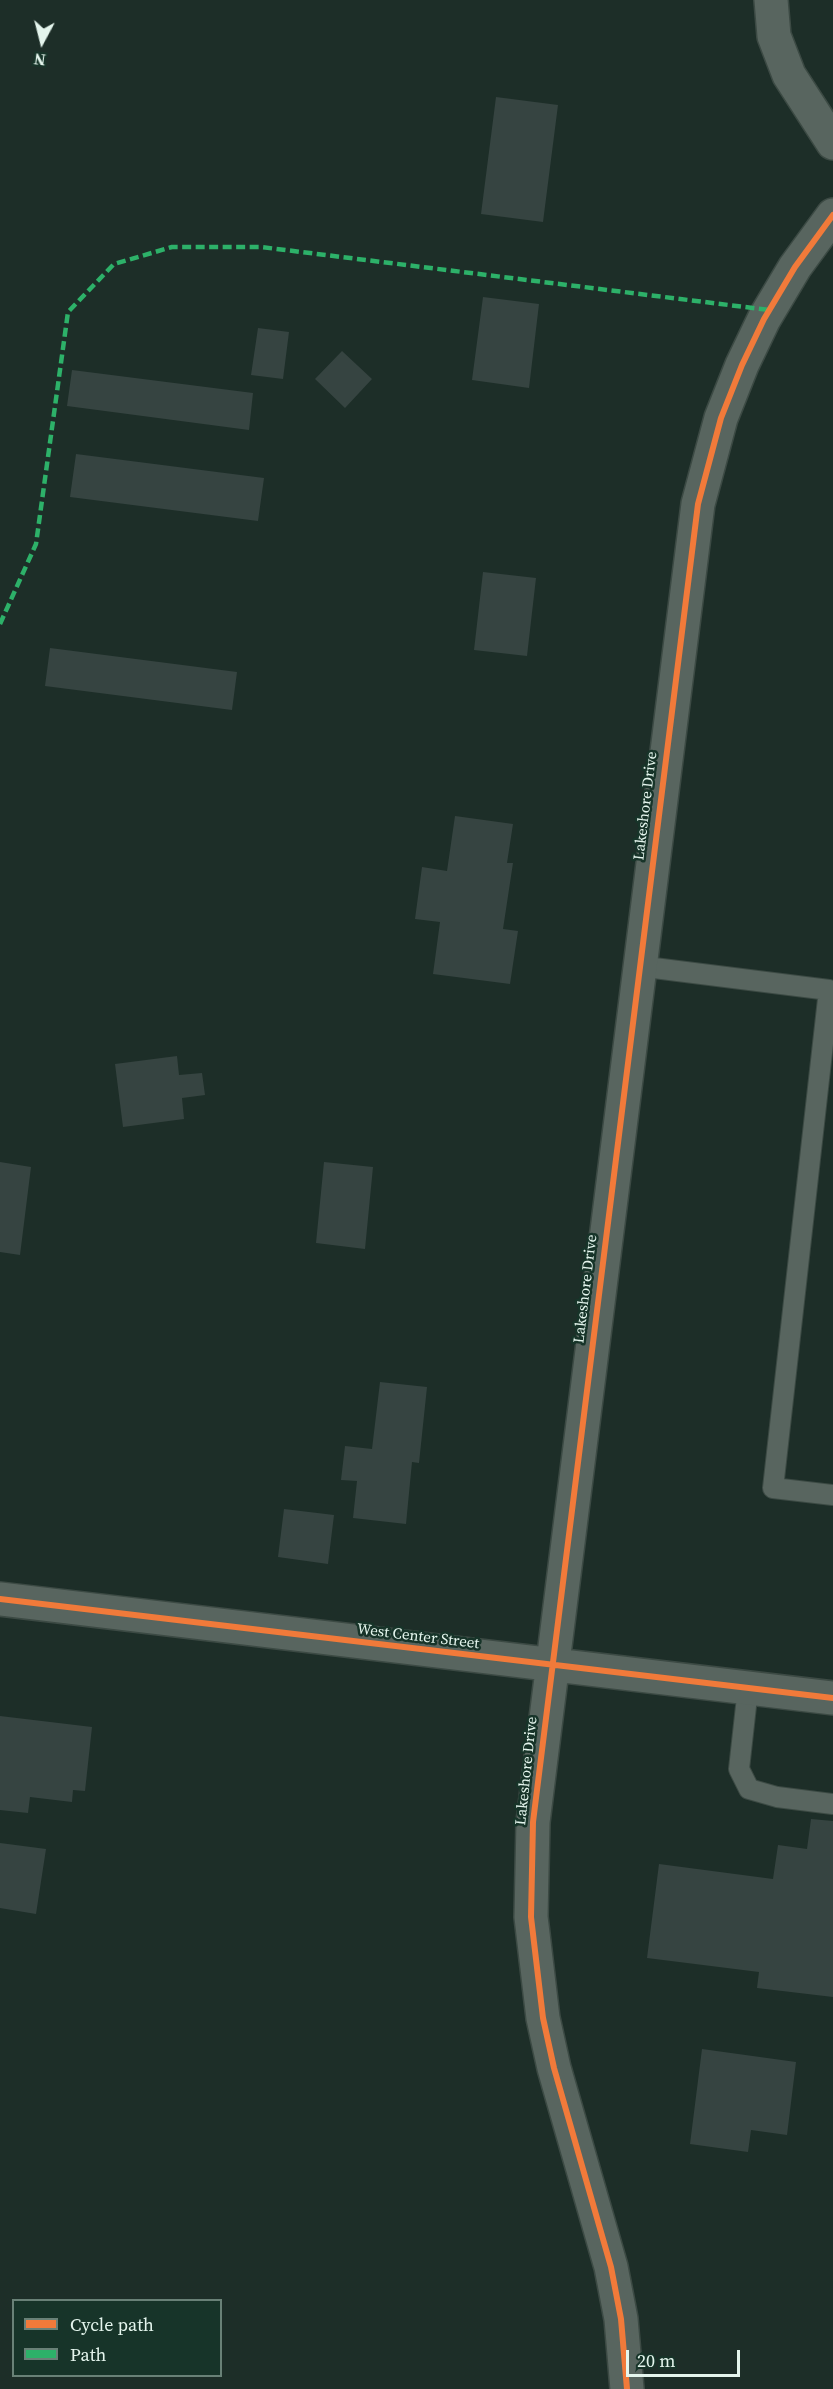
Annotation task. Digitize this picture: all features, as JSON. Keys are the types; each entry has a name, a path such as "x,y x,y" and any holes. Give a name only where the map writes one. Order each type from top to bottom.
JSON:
{"street":[{"path":"771,0 774,36 789,75 833,143"},
{"name":"Lakeshore Drive","path":"627,2389 621,2319 611,2267 554,2068 536,1968 531,1917 533,1822 690,551 707,466 742,365 764,319 795,267 833,215"},
{"name":"West Center Street","path":"0,1599 833,1698"}],"lane":[{"path":"638,966 829,990 824,1096 773,1488 833,1495"},
{"path":"748,1688 739,1769 749,1789 777,1797 833,1804"}],"building":[{"path":"496,97 558,105 543,222 481,214"},
{"path":"483,297 539,304 529,388 472,380"},
{"path":"258,328 289,332 283,379 251,375"},
{"path":"342,351 372,379 345,408 315,379"},
{"path":"72,370 253,393 249,430 67,406"},
{"path":"76,454 264,478 258,521 70,497"},
{"path":"483,572 536,578 527,656 474,650"},
{"path":"50,648 237,672 232,710 45,686"},
{"path":"455,816 513,824 507,863 513,863 503,929 518,931 510,984 433,974 440,922 415,919 422,867 447,871"},
{"path":"177,1056 179,1075 202,1073 205,1095 182,1098 184,1119 123,1127 115,1064"},
{"path":"0,1162 31,1167 20,1255 0,1252"},
{"path":"324,1162 373,1167 365,1249 316,1243"},
{"path":"380,1382 427,1387 419,1463 412,1462 406,1524 353,1518 357,1481 341,1480 345,1446 372,1449"},
{"path":"284,1509 334,1515 328,1564 278,1557"},
{"path":"0,1716 92,1727 85,1791 73,1790 72,1802 30,1797 28,1813 0,1810"},
{"path":"811,1819 833,1821 833,1997 757,1988 759,1972 647,1958 659,1864 773,1879 778,1845 807,1849"},
{"path":"0,1843 46,1849 36,1914 0,1908"},
{"path":"702,2049 796,2062 787,2135 751,2130 748,2152 690,2144"}],"marked path":[{"path":"0,624 36,544 68,312 114,264 172,247 261,247 769,310"}],"cycle path":[{"path":"627,2389 621,2319 611,2267 554,2068 543,2018 531,1917 533,1822 698,504 721,418 742,365 764,319 795,267 833,215"},
{"path":"0,1599 833,1698"}]}
